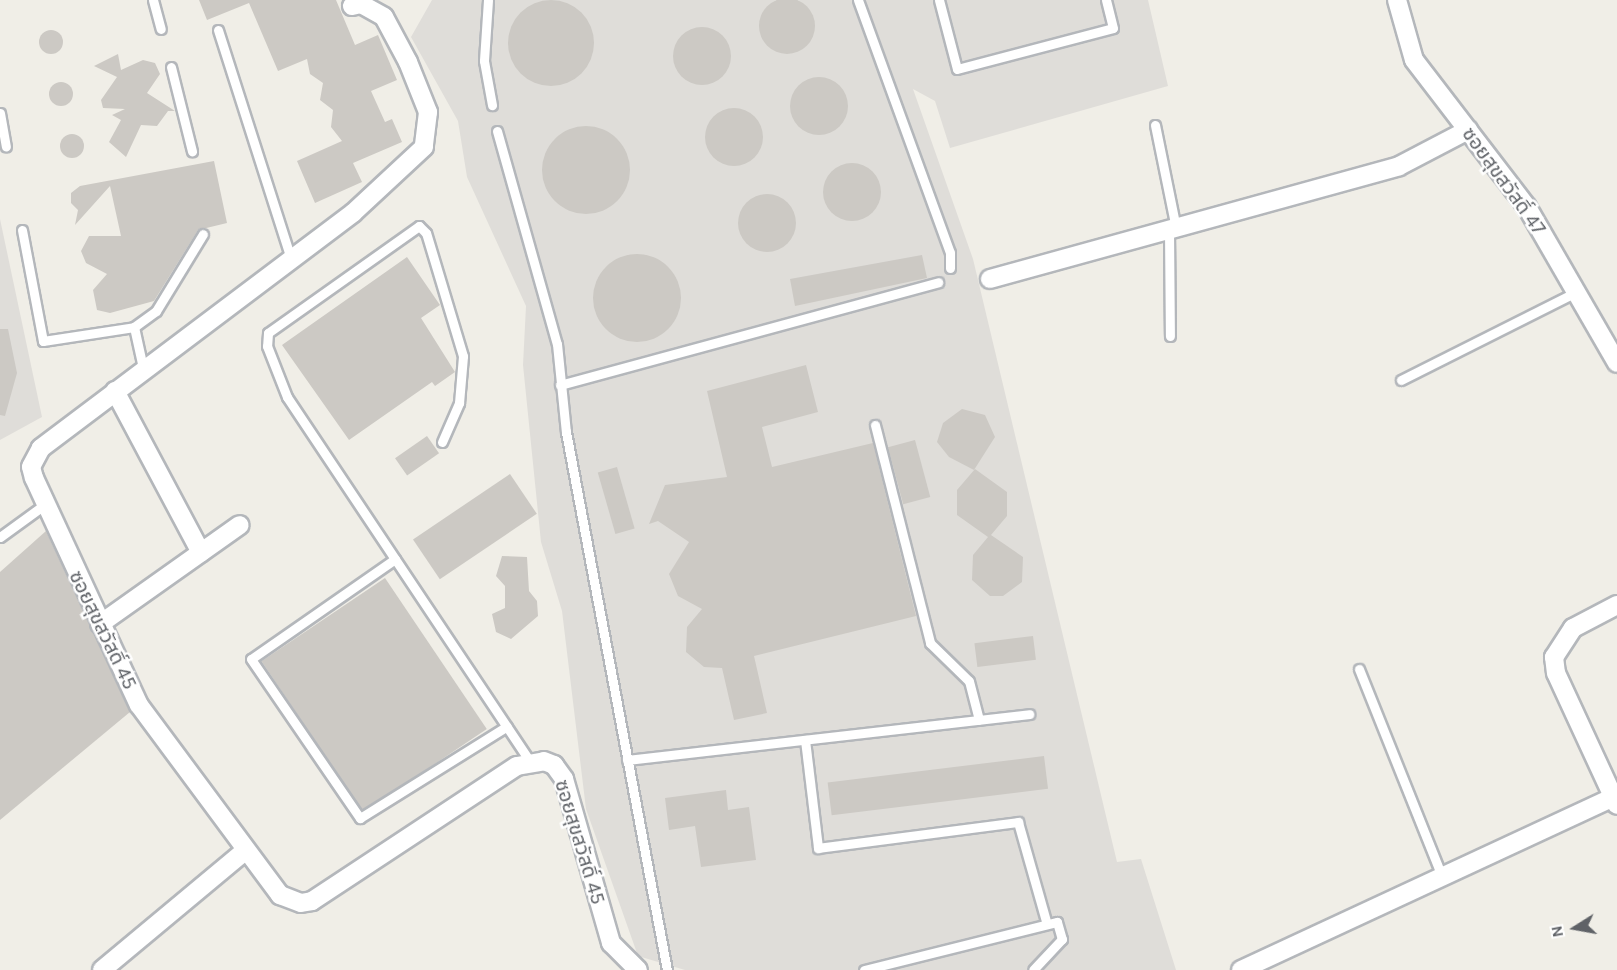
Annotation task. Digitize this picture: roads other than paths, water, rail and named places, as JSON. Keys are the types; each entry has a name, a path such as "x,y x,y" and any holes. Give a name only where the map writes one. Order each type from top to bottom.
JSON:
{"street":[{"name":"ซอยสุขสวัสดิ์ 47","path":"1398,0 1414,60 1527,207 1617,363"},
{"name":"ซอยสุขสวัสดิ์ 45","path":"351,6 361,4 384,17 422,94 428,135 424,147 353,213 290,256 143,368 34,456 32,467 44,505 139,705 279,895 301,903 312,901 531,762 554,765 564,779 611,943 633,969"},
{"path":"990,279 1399,166 1468,130"},
{"path":"115,392 201,553"},
{"path":"100,624 240,525"},
{"path":"1241,970 1442,876 1615,801 1556,673 1554,657 1573,628 1617,605"},
{"path":"102,970 246,850"}],"lane":[{"path":"153,0 160,29"},
{"path":"488,0 484,61 492,105"},
{"path":"858,0 950,253 950,268"},
{"path":"939,0 957,69 1113,28 1106,0"},
{"path":"218,30 290,256"},
{"path":"171,67 192,151"},
{"path":"0,113 6,146"},
{"path":"1155,125 1172,229 1170,336"},
{"path":"497,131 557,344 560,385 667,970"},
{"path":"442,442 459,403 463,356 426,232 419,226 268,333 267,346 287,397 531,762"},
{"path":"22,230 43,340 134,327 156,311 203,234"},
{"path":"560,385 938,282"},
{"path":"1401,380 1576,292"},
{"path":"134,327 143,368"},
{"path":"875,425 930,643 969,681 979,720"},
{"path":"0,537 44,505"},
{"path":"395,559 251,659 257,668 360,818 507,726"},
{"path":"1359,669 1442,876"},
{"path":"627,760 1029,714"},
{"path":"805,740 818,848 1018,822 1046,921"},
{"path":"864,970 1046,921 1057,922 1062,939 1033,970"}]}
